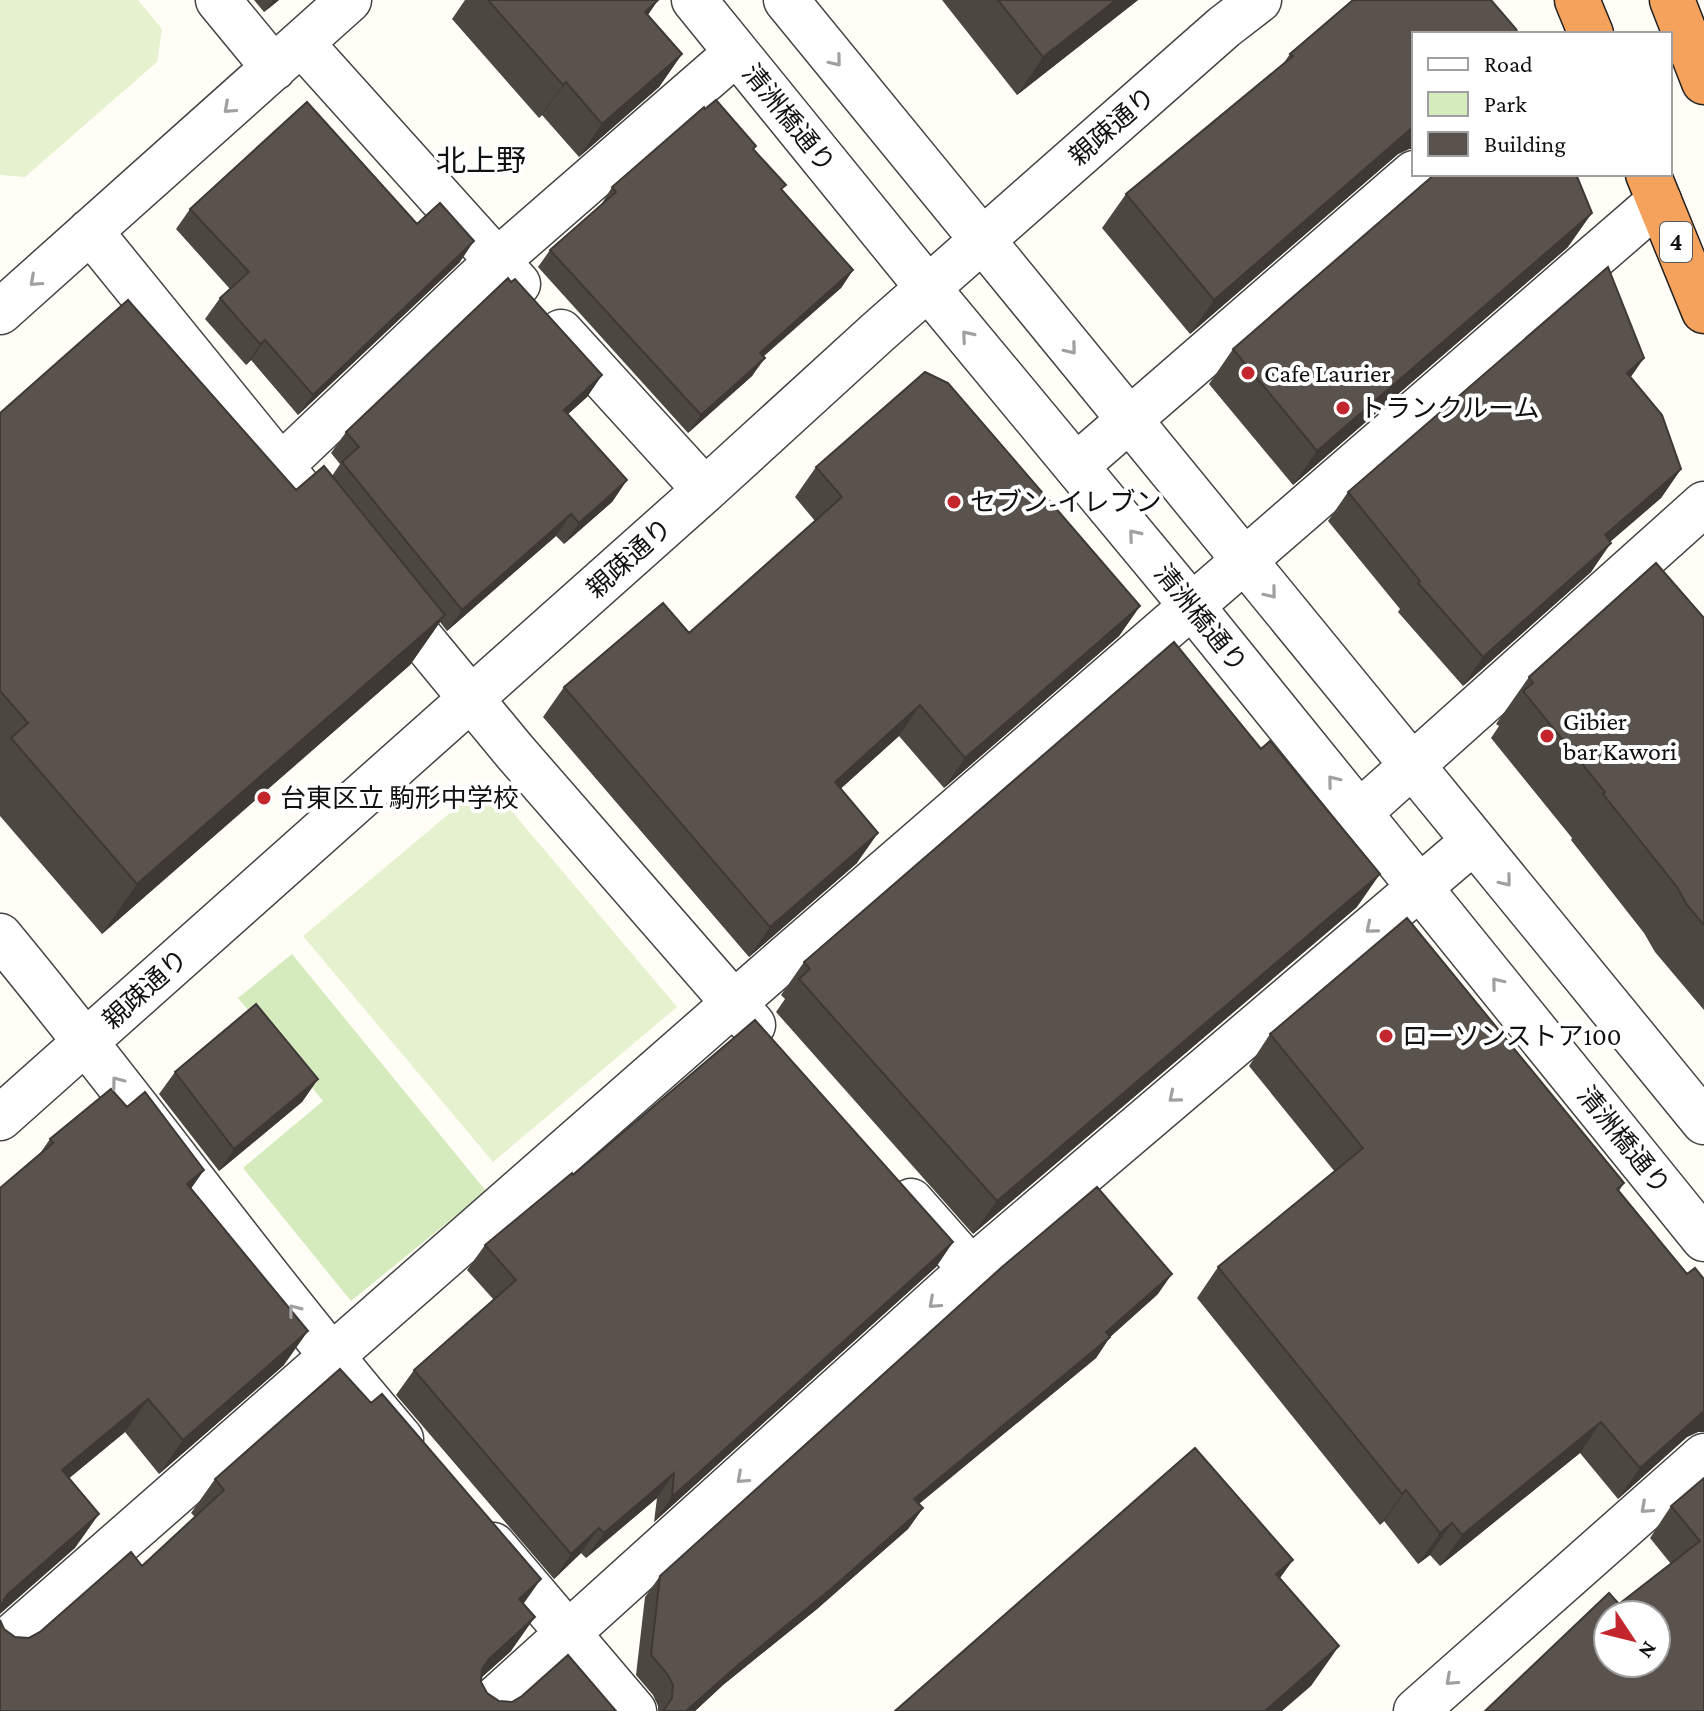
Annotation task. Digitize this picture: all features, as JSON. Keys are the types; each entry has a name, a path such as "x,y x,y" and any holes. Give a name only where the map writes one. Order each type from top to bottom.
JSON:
{"highway":[{"path":"1672,0 1704,82"},
{"name":"4","path":"1654,188 1704,311"}],"street":[{"path":"218,0 287,56 497,261 705,490"},
{"path":"0,312 349,0"},
{"name":"清洲橋通り","path":"694,0 1191,605 1704,1239"},
{"path":"786,0 1704,1122"},
{"name":"親疎通り","path":"0,1118 981,241 1217,13 1259,0"},
{"path":"281,466 497,261 736,53"},
{"path":"1076,466 1412,175"},
{"path":"0,1647 1243,560 1654,188"},
{"path":"90,231 470,699 775,1049"},
{"path":"1359,813 1704,504"},
{"path":"482,1711 971,1269 1474,841"},
{"path":"0,936 87,1041 330,1356 424,1465"},
{"path":"888,1176 971,1269"},
{"path":"1416,1711 1704,1456"},
{"path":"465,1513 634,1711"}],"green space":[{"path":"0,0 138,0 162,29 157,62 25,177 0,175"},
{"path":"487,782 677,1007 493,1162 303,936"},
{"path":"292,954 486,1191 351,1301 243,1168 323,1101 238,998"}],"building":[{"path":"488,0 658,0 645,12 682,54 602,124"},
{"path":"998,0 1116,0 1043,57"},
{"path":"1353,0 1491,0 1517,32 1412,32 1412,128 1214,300 1126,194 1293,56 1290,54"},
{"path":"716,100 756,146 753,149 786,185 781,189 853,270 760,353 765,358 701,415 550,250 616,192 612,187"},
{"path":"307,102 417,224 440,203 474,241 313,395 265,340 260,344 220,298 249,272 190,209"},
{"path":"1433,176 1577,176 1592,213 1317,451 1233,349"},
{"path":"1608,267 1644,358 1627,373 1662,415 1681,469 1605,535 1611,543 1483,657 1418,583 1420,581 1348,492"},
{"path":"508,278 511,282 515,279 602,375 564,410 627,480 579,523 571,514 462,610 342,462 359,447 346,432"},
{"path":"128,300 296,490 324,466 445,615 137,884 11,738 28,723 0,691 0,413"},
{"path":"925,372 948,383 1140,606 965,758 920,705 835,782 878,833 770,927 564,687 663,603 689,633 842,497 816,467"},
{"path":"1656,563 1704,618 1704,925 1603,794 1605,792 1523,691 1533,683 1529,677"},
{"path":"1174,642 1261,749 1270,741 1380,874 997,1201 799,979 810,969 804,962"},
{"path":"1407,918 1624,1183 1617,1189 1687,1274 1695,1268 1704,1279 1704,1411 1640,1468 1601,1422 1462,1535 1452,1523 1440,1533 1406,1490 1402,1494 1218,1267 1363,1148 1270,1034"},
{"path":"256,1004 318,1079 234,1149 175,1072"},
{"path":"755,1020 953,1242 672,1497 674,1473 604,1533 599,1528 571,1554 414,1370 516,1280 485,1245 573,1175"},
{"path":"111,1089 127,1107 145,1092 204,1170 187,1184 308,1331 183,1440 148,1399 62,1470 99,1514 7,1595 0,1607 0,1188 53,1143 50,1139"},
{"path":"1097,1187 1172,1274 1106,1332 1110,1337 914,1499 923,1508 832,1588 686,1711 662,1711 672,1698 673,1685 651,1655 660,1576 1002,1267"},
{"path":"340,1369 371,1403 382,1394 541,1579 519,1599 535,1617 482,1669 481,1682 487,1693 499,1701 512,1702 568,1655 616,1711 0,1711 0,1620 4,1629 15,1637 29,1638 40,1632 131,1552 142,1566 224,1490 215,1479"},
{"path":"1195,1448 1293,1560 1276,1574 1339,1646 1265,1711 895,1711"},
{"path":"1704,1478 1704,1711 1485,1711 1592,1609 1592,1679 1672,1679 1672,1599 1625,1599 1700,1541 1671,1506"}],"place":[{"name":"Cafe Laurier","path":"1248,373"},
{"name":"トランクルーム","path":"1343,408"},
{"name":"セブン-イレブン","path":"954,502"},
{"name":"Gibier bar Kawori","path":"1547,736"},
{"name":"台東区立 駒形中学校","path":"264,798"},
{"name":"ローソンストア100","path":"1386,1036"}],"district":[{"name":"北上野","path":"481,161"}]}
